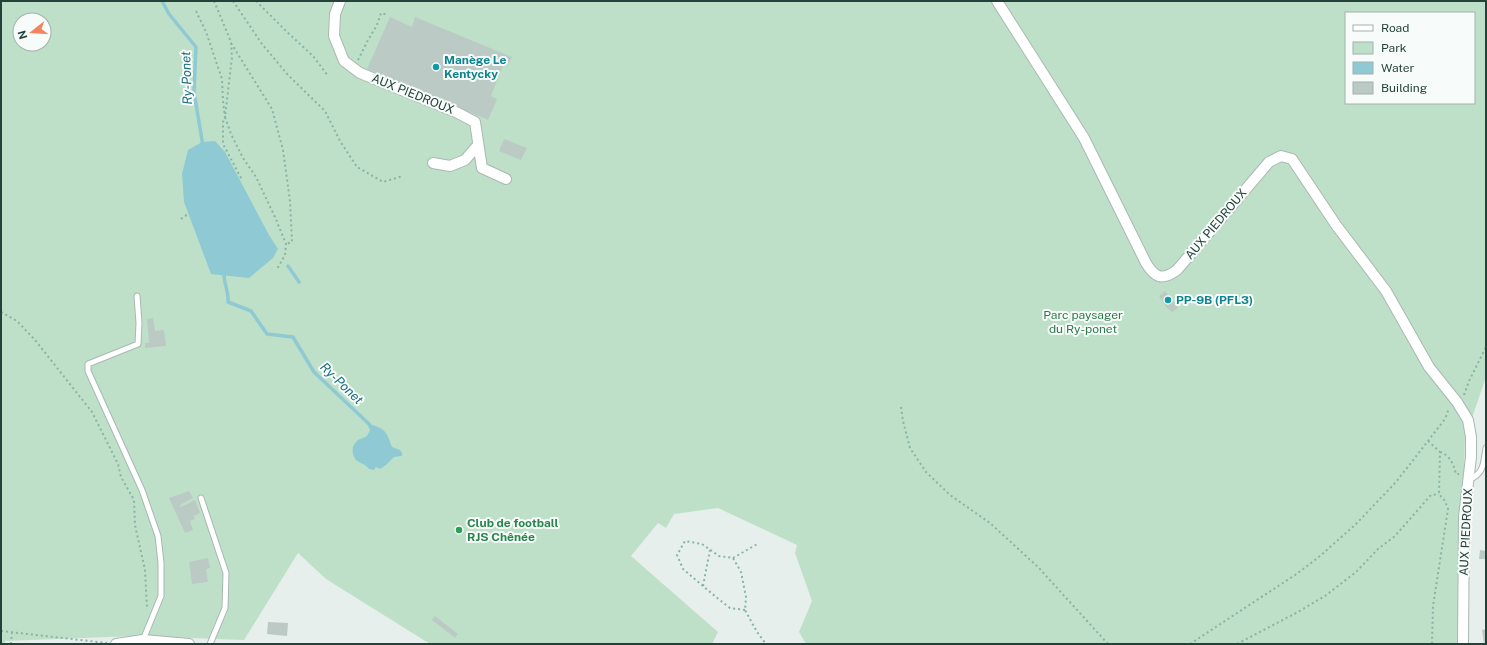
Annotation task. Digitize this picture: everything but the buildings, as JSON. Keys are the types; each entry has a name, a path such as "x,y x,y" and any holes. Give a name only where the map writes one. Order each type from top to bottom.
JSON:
{"street":[{"name":"AUX PIEDROUX","path":"340,1 335,14 334,36 344,61 360,73 456,112 475,122 482,168 506,179"},
{"name":"AUX PIEDROUX","path":"997,1 1084,138 1146,263 1154,274 1161,277 1166,277 1177,270 1269,162 1281,156 1292,159 1336,225 1386,291 1429,367 1457,402 1468,420 1471,437 1471,457 1464,517 1463,644"},
{"path":"433,163 450,166 465,160 478,145"},
{"path":"116,644 143,640 189,644"}],"lane":[{"path":"137,296 139,323 138,344 88,364 88,371 142,490 158,536 161,563 161,596 143,640"},
{"path":"1469,475 1477,476 1483,466 1486,448"},
{"path":"201,498 226,573 225,608 210,644"}],"path":[{"path":"214,1 231,42 272,109 283,150 290,200 292,242 286,244"},
{"path":"233,1 262,44 288,75 325,111 340,141 357,167 383,182 404,176"},
{"path":"256,1 286,32 313,56 328,76"},
{"path":"196,11 206,32 222,79 225,117 231,134 243,158 256,177 286,244 285,255 277,269"},
{"path":"353,68 361,57 368,40 377,25 381,13 388,15"},
{"path":"231,42 232,57 225,117 223,122 223,144 241,178 240,180"},
{"path":"181,219 188,214"},
{"path":"1,312 17,321 35,340 92,412 118,464 121,477 134,500 135,525 145,570 147,607 145,613"},
{"path":"1468,381 1486,347"},
{"path":"901,407 910,448 926,472 950,495 990,523 1038,567 1108,644"},
{"path":"1190,644 1292,577 1320,556 1369,511 1396,482 1445,419"},
{"path":"1428,441 1440,452 1446,454 1453,463 1456,474 1469,475"},
{"path":"1432,644 1433,606 1448,509 1446,501 1439,494 1438,472 1440,452"},
{"path":"1237,644 1325,596 1356,572 1378,549 1395,536 1431,495 1439,494"},
{"path":"745,610 730,608 683,569 677,555 685,541 702,544 718,556 733,558 759,542"},
{"path":"703,586 710,550"},
{"path":"733,558 741,572 746,597 745,610 757,632 766,644"},
{"path":"1,631 116,644"},
{"path":"11,644 12,632"}],"green space":[{"name":"Parc paysager du Ry-ponet","path":"1,1 1486,1 1486,377 1465,438 1460,644 806,644 799,632 812,601 795,553 797,545 718,508 674,514 666,528 658,523 631,556 718,632 712,644 430,644 326,579 298,553 244,640 134,636 5,641 5,644 1,644"}],"water":[{"path":"215,141 225,152 278,249 273,258 249,278 211,274 184,202 182,174 188,150 202,142"},
{"path":"369,424 379,427 385,431 392,447 400,450 402,453 402,456 394,457 380,469 376,467 374,470 369,469 356,460 353,453 353,446 356,442 367,436 370,430"}],"waterway":[{"name":"Ry-Ponet","path":"162,1 169,14 196,47 194,92 203,146"},
{"name":"Ry-Ponet","path":"288,266 299,282"},
{"name":"Ry-Ponet","path":"224,272 228,302 251,311 267,334 293,337 314,372 369,424 371,428"}],"place":[{"name":"Manège Le Kentycky","path":"436,67"},
{"name":"PP-9B (PFL3)","path":"1168,300"},
{"name":"Club de football RJS Chênée","path":"459,530"}]}
